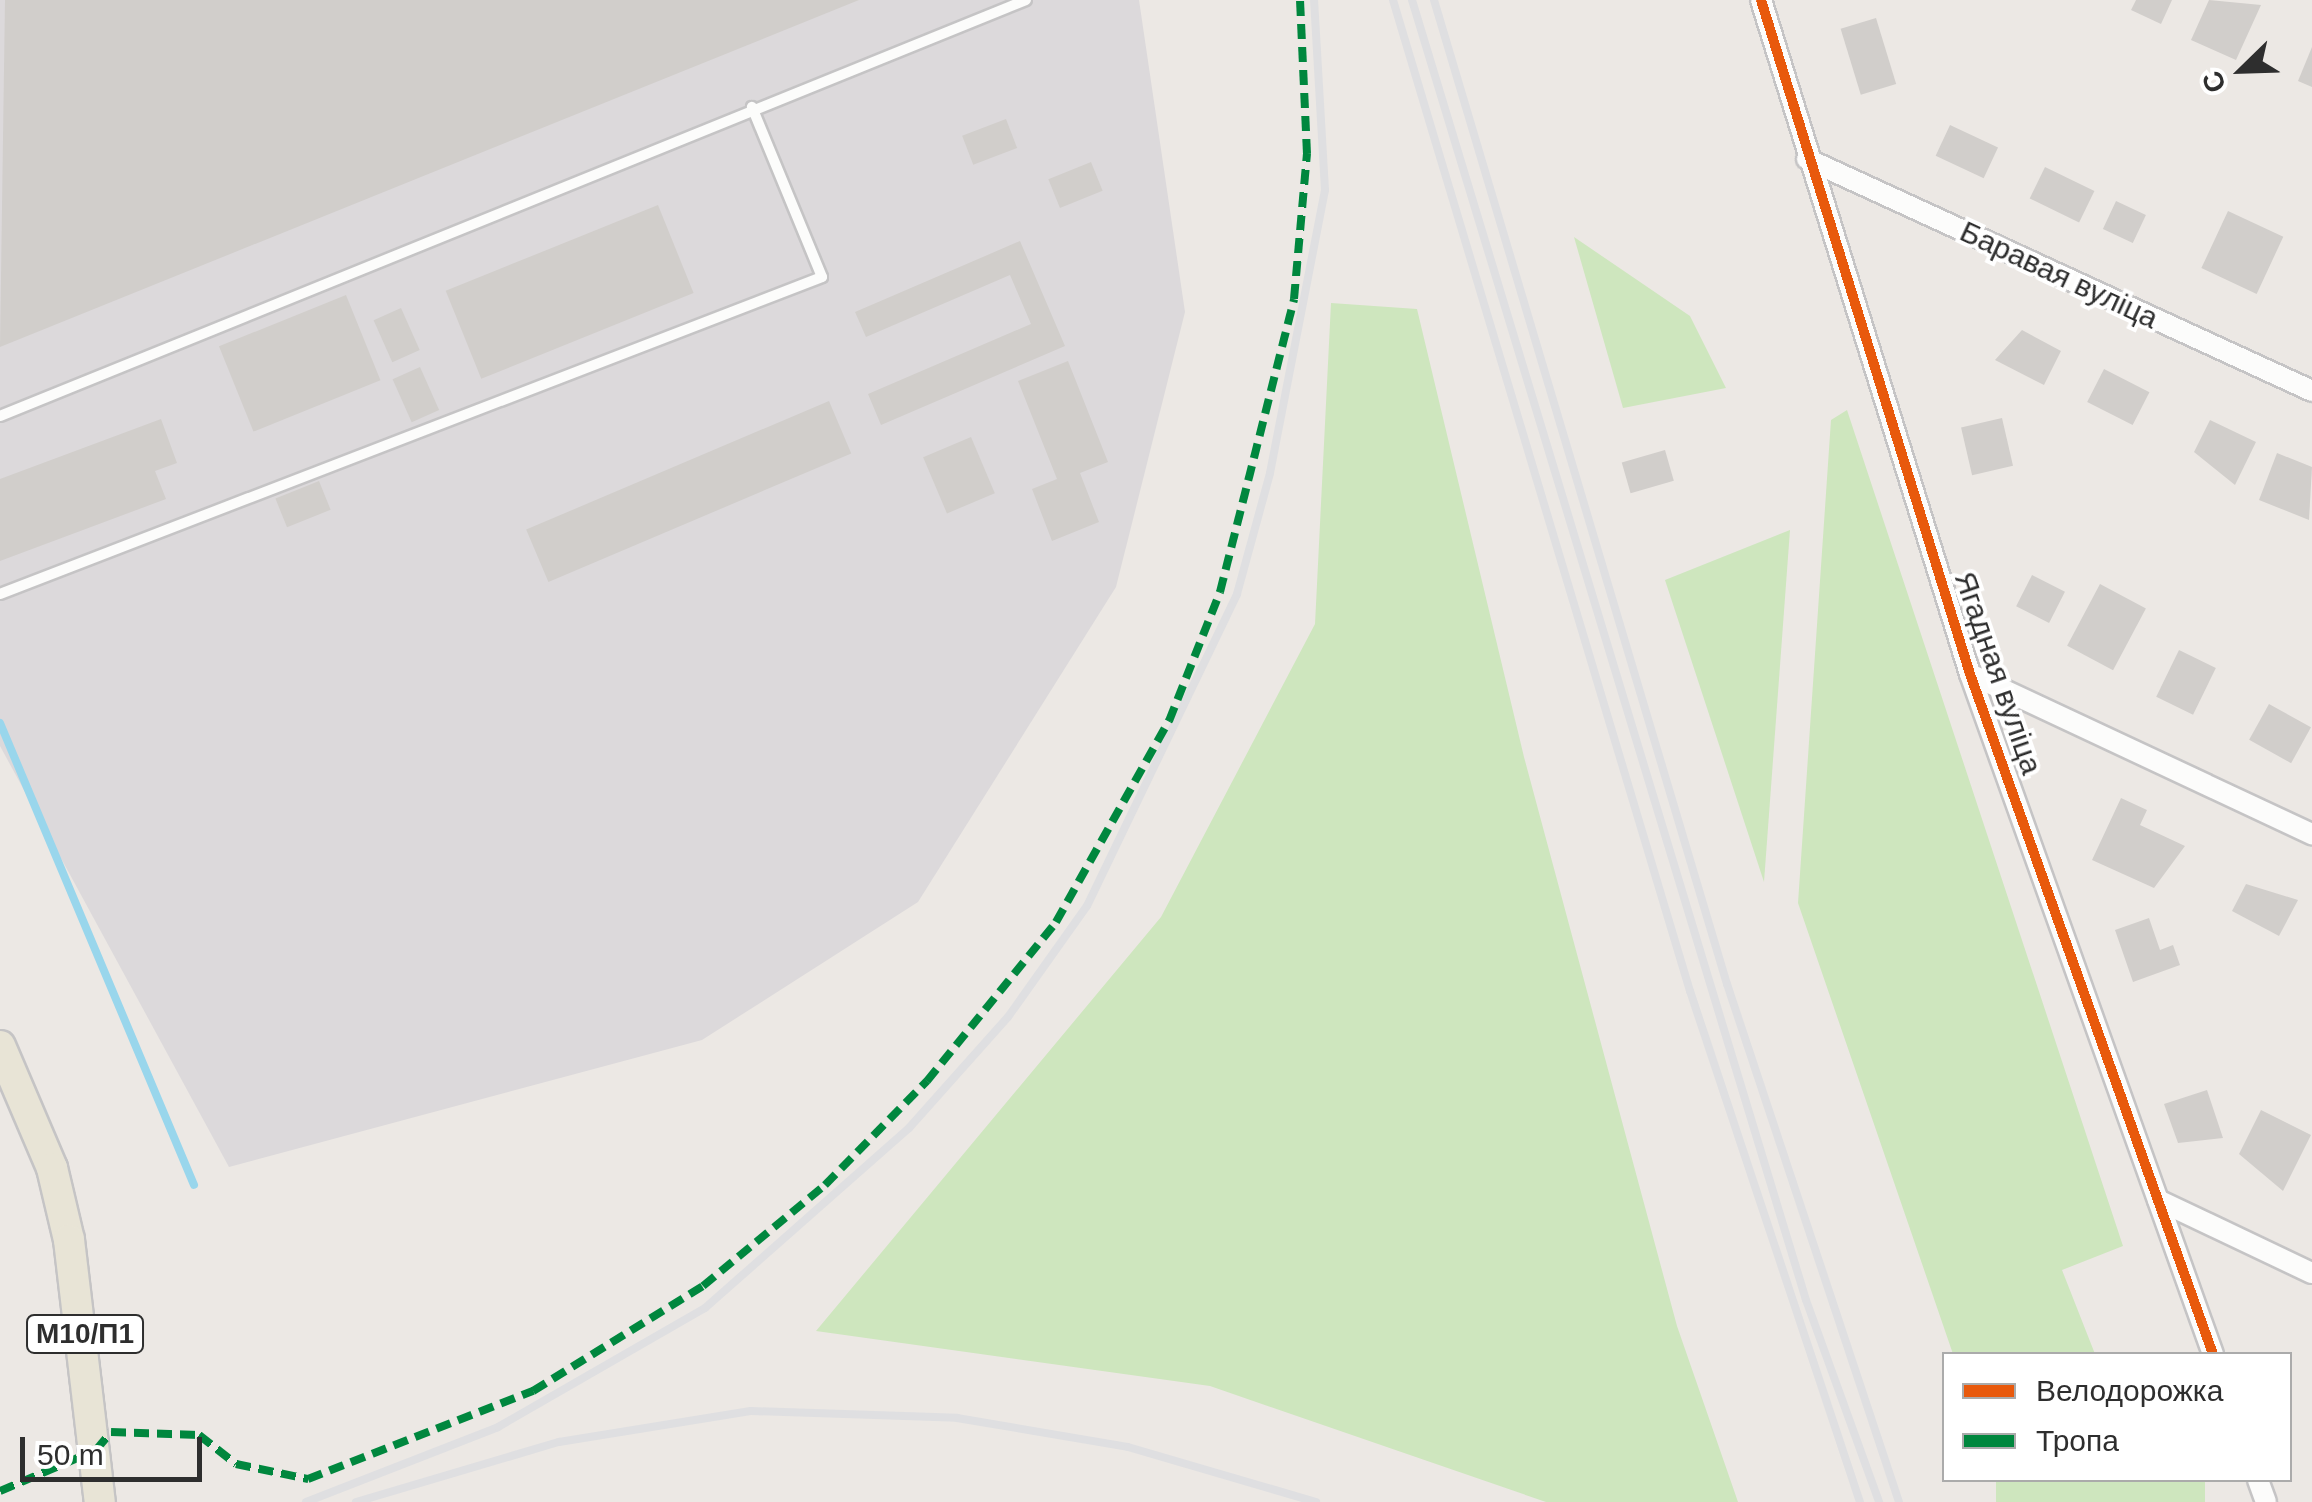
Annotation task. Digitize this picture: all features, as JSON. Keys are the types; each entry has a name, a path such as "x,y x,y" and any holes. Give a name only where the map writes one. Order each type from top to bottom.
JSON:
{"main road":[{"name":"М10/П1","path":"0,1046 52,1168 69,1240 100,1502"}],"street":[{"name":"Ягадная вуліца","path":"1761,0 1807,160 1970,674 2213,1352"},
{"name":"Баравая вуліца","path":"1807,160 2312,391"},
{"path":"1970,674 2312,834"},
{"path":"2158,1200 2312,1273"}],"lane":[{"path":"0,416 752,107 1026,0"},
{"path":"0,594 822,276 752,107"}],"shaded area":[{"path":"0,0 1139,0 1185,312 1116,587 918,902 702,1040 229,1167 0,746"}],"green space":[{"path":"1574,237 1690,316 1726,388 1623,408"},
{"path":"1331,303 1417,309 1524,757 1677,1326 1738,1502 1546,1502 1210,1386 816,1331 1161,917 1315,624"},
{"path":"1847,410 2123,1246 2062,1270 2094,1352 1952,1352 1798,903 1831,420"},
{"path":"1790,530 1764,882 1665,580"},
{"path":"1996,1482 2205,1482 2205,1502 1996,1502"}],"building":[{"path":"5,0 859,0 0,347"},
{"path":"2136,0 2172,0 2161,24 2131,10"},
{"path":"2209,0 2261,5 2236,60 2191,40"},
{"path":"1876,18 1896,84 1861,95 1841,29"},
{"path":"2312,47 2312,87 2298,81"},
{"path":"1006,119 1017,148 973,165 962,136"},
{"path":"1950,125 1998,147 1984,178 1936,156"},
{"path":"1091,162 1103,191 1060,208 1048,179"},
{"path":"2045,167 2094,191 2079,223 2030,198"},
{"path":"2116,201 2146,215 2133,243 2103,229"},
{"path":"658,205 694,293 481,379 446,291"},
{"path":"2228,211 2283,237 2257,294 2201,268"},
{"path":"1020,241 1065,346 881,425 868,394 1031,324 1010,275 866,337 855,312"},
{"path":"346,295 380,380 253,432 219,346"},
{"path":"401,308 420,350 392,362 374,320"},
{"path":"2022,330 2061,351 2044,385 1995,360"},
{"path":"1068,361 1108,462 1080,473 1099,522 1052,541 1032,489 1057,479 1018,381"},
{"path":"420,367 439,410 412,422 393,379"},
{"path":"2104,369 2149,392 2133,425 2087,402"},
{"path":"829,401 851,453 548,582 526,530"},
{"path":"2002,418 2013,466 1972,475 1961,427"},
{"path":"161,419 177,463 155,471 166,499 0,561 0,479"},
{"path":"2210,420 2256,442 2235,485 2194,452"},
{"path":"971,437 995,493 947,513 923,457"},
{"path":"1665,450 1674,481 1631,493 1622,462"},
{"path":"2277,453 2312,467 2309,520 2259,500"},
{"path":"319,481 331,510 287,527 275,499"},
{"path":"2032,575 2065,592 2049,623 2016,606"},
{"path":"2100,584 2146,608 2113,670 2067,646"},
{"path":"2179,650 2216,668 2193,715 2156,697"},
{"path":"2269,704 2311,727 2291,763 2249,740"},
{"path":"2121,798 2147,810 2140,825 2185,846 2154,888 2092,860"},
{"path":"2246,884 2298,900 2279,936 2232,911"},
{"path":"2149,918 2160,950 2173,945 2180,965 2133,982 2115,930"},
{"path":"2207,1090 2223,1138 2178,1143 2164,1104"},
{"path":"2261,1110 2311,1135 2283,1191 2239,1154"}],"waterway":[{"path":"0,723 194,1185"}],"railway":[{"path":"306,1502 498,1427 705,1308 909,1128 1008,1017 1087,906 1237,594 1270,473 1325,190 1314,0"},
{"path":"1393,0 1690,991 1860,1502"},
{"path":"1412,0 1806,1300 1879,1502"},
{"path":"1434,0 1727,984 1899,1502"},
{"path":"356,1502 559,1442 751,1411 957,1418 1128,1447 1316,1502"}],"marked path":[{"path":"0,1491 96,1450 111,1432 199,1435 236,1464 308,1479 533,1391 703,1286 825,1185 927,1081 1056,922 1169,721 1220,592 1294,299 1307,154 1300,0"}],"cycle path":[{"path":"1761,0 1970,674 2212,1352"}]}
